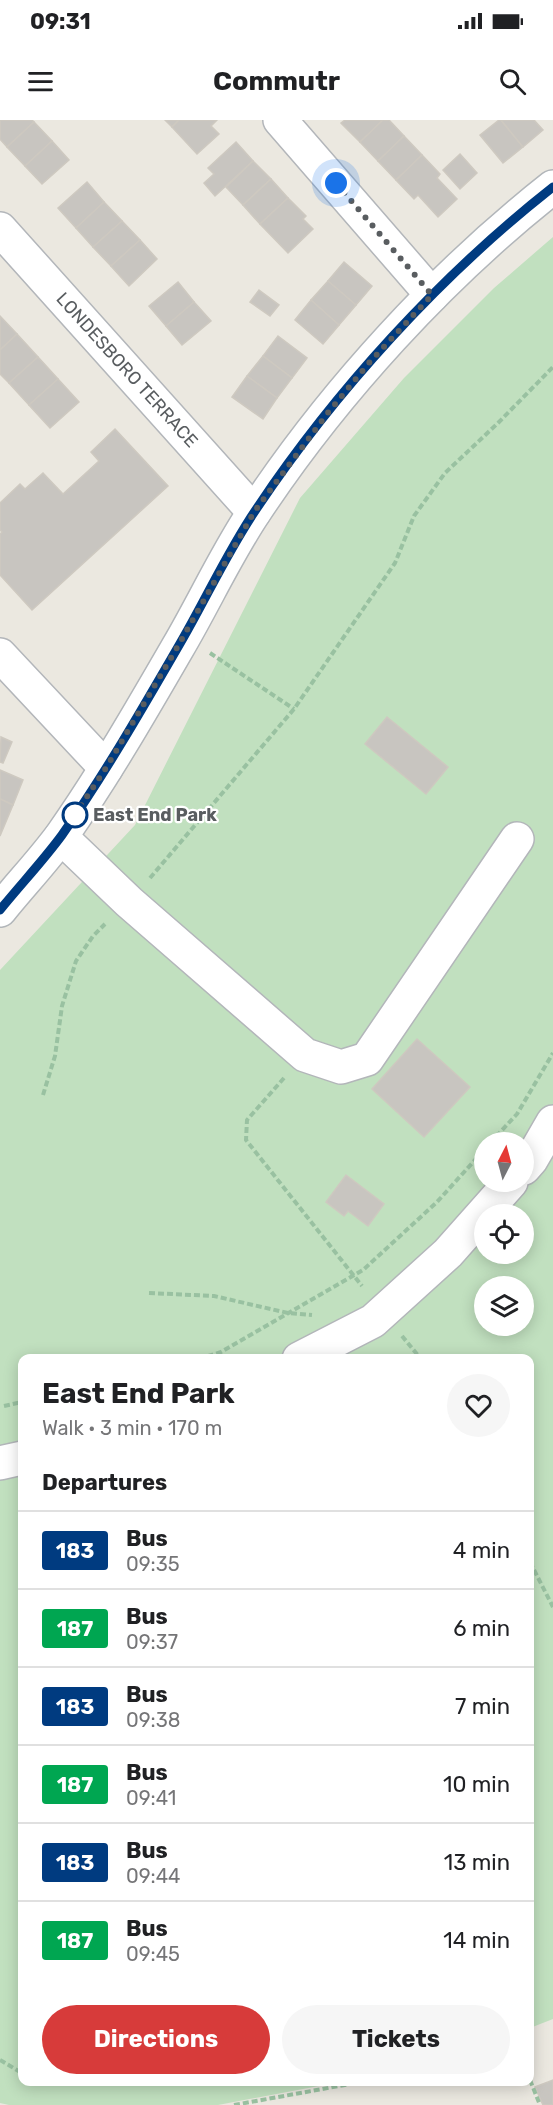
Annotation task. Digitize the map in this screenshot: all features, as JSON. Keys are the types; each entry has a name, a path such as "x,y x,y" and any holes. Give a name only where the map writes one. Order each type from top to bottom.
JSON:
{"street":[{"path":"279,120 432,295"},
{"path":"0,910 61,837 106,768 254,512 320,423 369,363 432,295 521,212 553,187"},
{"name":"LONDESBORO TERRACE","path":"0,228 254,512"},
{"path":"0,655 106,768"},
{"path":"61,837 129,902 304,1055 340,1067 367,1059 517,839"},
{"path":"534,1155 553,1122"},
{"path":"309,1354 373,1321 447,1253 502,1192"},
{"path":"0,1463 18,1459"}],"path":[{"path":"43,1095 55,1056 62,1006 76,961 93,936 129,902 294,709 395,563 414,516 445,473 553,367"},
{"path":"178,646 208,652 294,709"},
{"path":"500,1132 517,1114 553,1053"},
{"path":"304,1055 247,1120 246,1140 354,1275"},
{"path":"214,1354 363,1270 437,1202 474,1161"},
{"path":"149,1293 214,1296 288,1313 320,1316"},
{"path":"4,1406 18,1403"},
{"path":"534,1570 553,1607"},
{"path":"0,2060 18,2071"},
{"path":"234,2105 339,2086"},
{"path":"532,2086 540,2105"}],"green space":[{"name":"East End Park","path":"553,237 553,2019 534,2026 534,1354 18,1354 18,2086 319,2086 218,2105 9,2105 0,2103 0,970 135,825 300,498 404,378 494,288"}],"building":[{"path":"0,120 32,120 34,122 7,147 0,139"},
{"path":"165,120 179,120 172,127"},
{"path":"179,120 217,120 211,126 219,134 197,154 172,127"},
{"path":"345,120 383,120 360,142 341,123"},
{"path":"383,120 389,120 404,136 378,161 360,142"},
{"path":"499,120 523,147 503,163 480,135"},
{"path":"501,120 534,120 543,130 523,147"},
{"path":"34,122 52,141 25,166 7,147"},
{"path":"404,136 422,155 396,180 378,161"},
{"path":"52,141 69,160 42,184 25,166"},
{"path":"236,142 253,161 215,196 204,183 214,174 208,168"},
{"path":"460,154 477,173 460,189 443,170"},
{"path":"422,155 440,174 437,178 457,199 438,217 418,195 414,199 396,180"},
{"path":"253,161 271,179 243,205 226,187"},
{"path":"271,179 288,198 260,224 243,205"},
{"path":"87,182 104,202 76,228 58,208"},
{"path":"288,198 306,216 303,219 313,229 288,253 260,224"},
{"path":"104,202 122,221 93,247 76,228"},
{"path":"122,221 140,240 111,266 93,247"},
{"path":"140,240 157,259 129,286 111,266"},
{"path":"344,262 372,286 356,305 328,281"},
{"path":"328,281 356,305 339,325 311,300"},
{"path":"178,282 194,302 166,326 149,306"},
{"path":"259,290 279,305 270,316 250,302"},
{"path":"311,300 339,325 323,344 295,320"},
{"path":"194,302 211,321 182,345 166,326"},
{"path":"0,316 17,334 0,350"},
{"path":"17,334 38,357 9,383 0,374 0,350"},
{"path":"278,336 307,358 292,378 263,356"},
{"path":"263,356 292,378 277,398 247,376"},
{"path":"38,357 58,379 29,405 9,383"},
{"path":"247,376 277,398 263,419 232,397"},
{"path":"58,379 79,402 50,428 29,405"},
{"path":"115,429 168,486 32,610 0,575 0,534 2,532 0,530 0,503 20,484 25,489 43,473 63,494 99,461 91,452"},
{"path":"387,717 448,767 426,794 365,744"},
{"path":"1,737 12,742 3,763 0,762"},
{"path":"0,770 23,780 13,805 0,799"},
{"path":"0,799 13,805 0,836"},
{"path":"417,1039 470,1087 424,1137 372,1089"},
{"path":"346,1175 384,1204 368,1226 348,1211 344,1216 326,1202"},
{"path":"553,2080 553,2105 543,2105 535,2087"}],"bus line":[{"name":"183","path":"0,910 61,837 106,768 254,512 313,432 369,363 432,295 521,212 553,187"}],"place":[{"name":"East End Park","path":"75,815"}],"route":[{"path":"75,815 72,819 106,768 254,512 327,414 369,363 432,295 336,183"}]}
